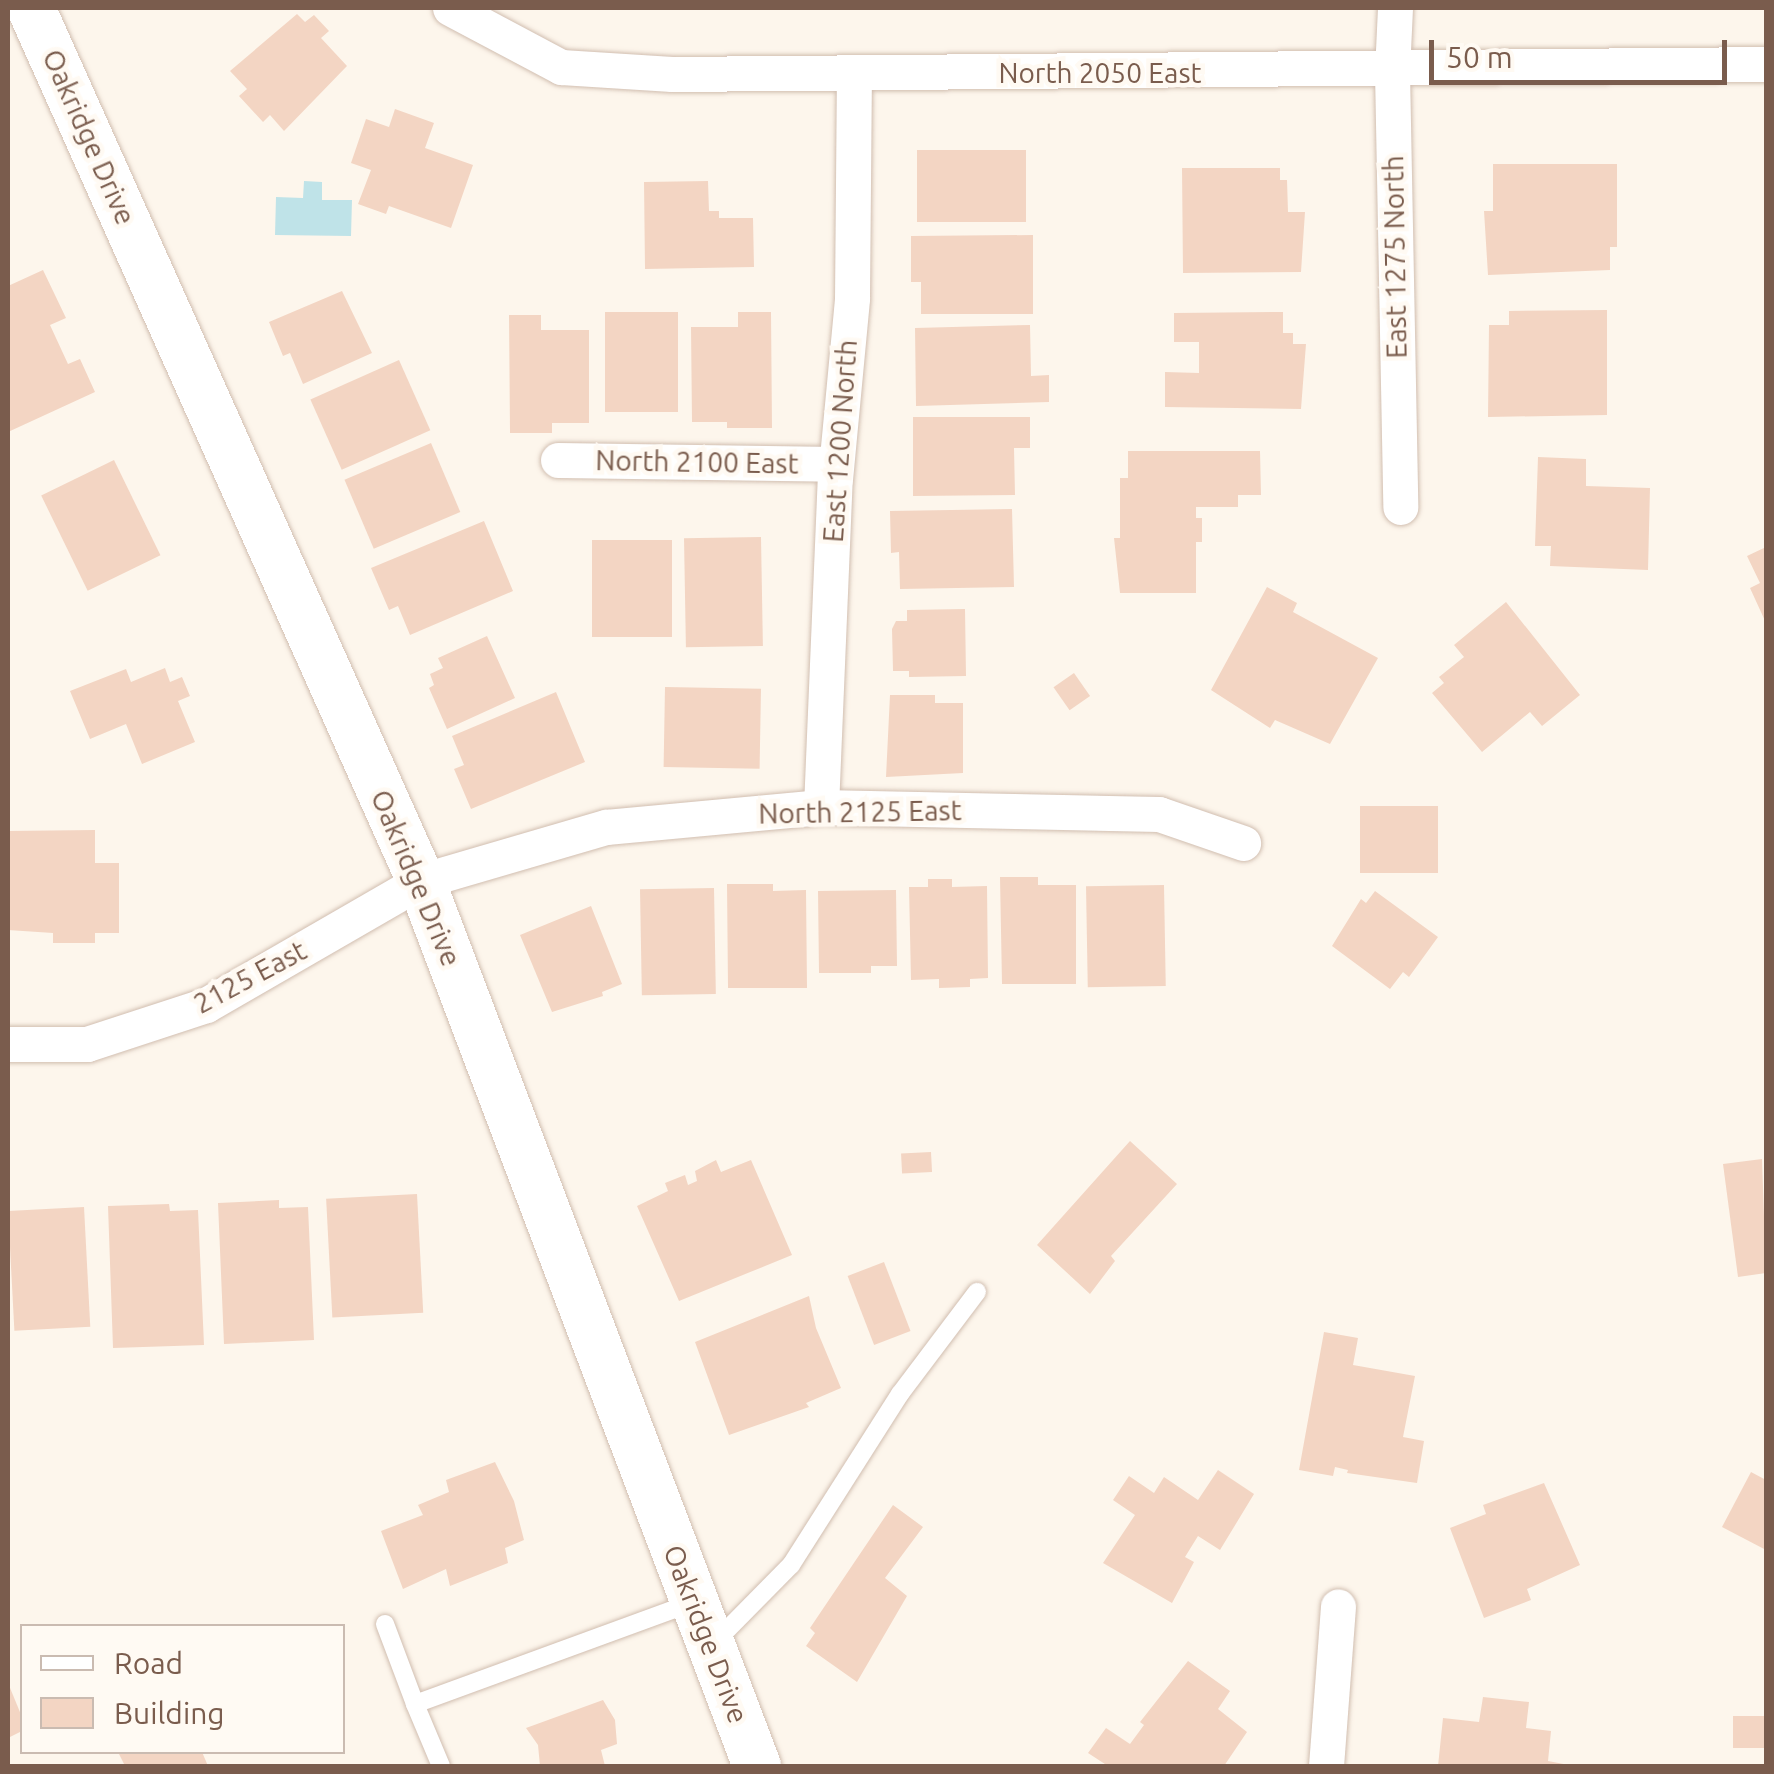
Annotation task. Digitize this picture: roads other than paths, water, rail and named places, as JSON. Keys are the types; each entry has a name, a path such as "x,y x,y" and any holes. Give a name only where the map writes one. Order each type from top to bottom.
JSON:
{"street":[{"name":"Oakridge Drive","path":"31,8 421,881 757,1766"},
{"name":"North 2050 East","path":"450,8 561,68 672,74 1392,71 1766,64"},
{"name":"East 1275 North","path":"1395,8 1392,71 1400,507"},
{"name":"East 1200 North","path":"821,807 836,464 852,298 854,74"},
{"name":"North 2100 East","path":"558,460 836,464"},
{"name":"North 2125 East","path":"421,881 606,827 821,807 1159,814 1243,843"},
{"name":"2125 East","path":"8,1044 87,1044 206,1005 421,881"},
{"path":"1326,1766 1338,1606"}],"lane":[{"path":"711,1646 791,1566 900,1394 977,1292"},
{"path":"415,1704 694,1602"},
{"path":"385,1624 441,1766"}],"water":[{"path":"304,181 322,182 322,200 352,200 351,236 275,235 276,197 303,198"}]}
